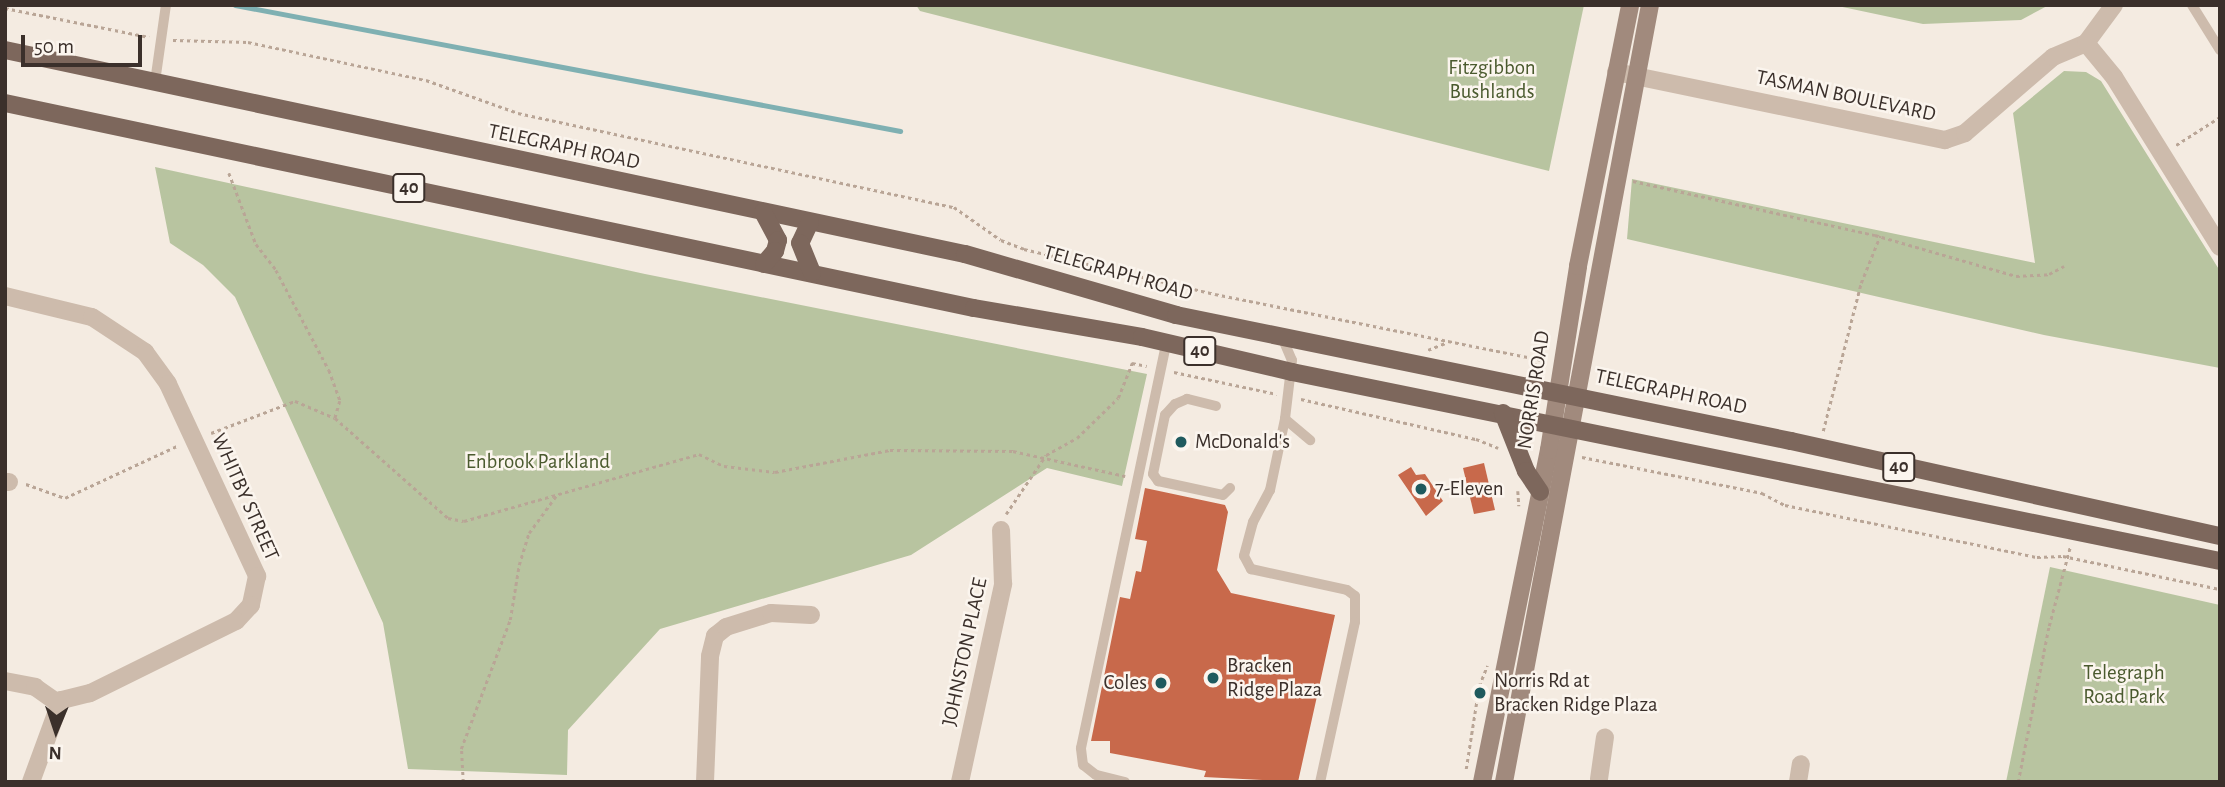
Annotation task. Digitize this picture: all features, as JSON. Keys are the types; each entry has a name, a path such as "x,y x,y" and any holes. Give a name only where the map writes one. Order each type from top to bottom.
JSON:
{"main road":[{"name":"NORRIS ROAD","path":"1482,782 1540,492 1630,5"},
{"name":"NORRIS ROAD","path":"1504,782 1579,396 1616,179 1650,5"},
{"name":"TELEGRAPH ROAD","path":"5,51 1000,263 1126,302 1282,337 1579,396 2220,536"},
{"name":"40","path":"5,103 764,264 1166,343 1292,372 1573,427 2220,561"},
{"path":"763,212 778,240 775,251 764,264"},
{"path":"810,222 800,248 812,273"},
{"path":"1503,413 1526,471 1540,492"}],"street":[{"path":"2114,5 2086,43 2114,77 2220,247"},
{"name":"TASMAN BOULEVARD","path":"1616,72 1945,140 1965,133 2053,57 2086,43"},
{"name":"WHITBY STREET","path":"5,296 92,317 145,352 168,384 257,576 251,605 236,621 90,693 69,696 58,703"},
{"name":"JOHNSTON PLACE","path":"960,782 1003,584 1001,530"},
{"path":"705,782 710,656 715,636 726,627 771,613 811,615"},
{"path":"5,681 34,687 58,703 54,729 31,782"},
{"path":"1603,781 1605,737"}],"lane":[{"path":"155,82 164,39 166,5"},
{"path":"2192,5 2220,50"},
{"path":"1282,337 1291,356 1292,372 1286,396 1285,419 1270,490 1253,522 1244,556 1251,569 1347,590 1355,596 1355,622 1320,782"},
{"path":"1125,782 1096,775 1083,765 1081,748 1135,480 1166,343"},
{"path":"1216,405 1187,399 1175,404 1165,415 1153,474 1158,481 1223,495 1230,488"},
{"path":"1285,419 1310,440"}],"path":[{"path":"5,8 164,39 248,42 426,80 518,113 954,207 1001,240 1024,249 1215,294 1543,360"},
{"path":"2174,147 2220,117"},
{"path":"229,173 256,244 276,270 329,370 340,401 335,418"},
{"path":"1616,179 1880,236 2016,276 2049,274 2064,266"},
{"path":"1818,447 1861,282 1880,236"},
{"path":"1535,359 1535,364"},
{"path":"1001,530 1007,512 1046,455 1077,438 1118,398 1132,363 1476,439 1506,452"},
{"path":"204,434 221,431 295,401 335,418 448,518 464,521 699,454 724,466 775,472 890,450 1046,455 1135,480"},
{"path":"7,482 36,484 65,498 185,442"},
{"path":"1588,458 1762,493 1785,505 2036,557 2069,558 2220,589"},
{"path":"1515,480 1519,511"},
{"path":"463,782 461,749 510,620 526,544 556,496"},
{"path":"2018,782 2049,626 2069,558 2072,530"},
{"path":"1466,771 1479,686 1491,656"}],"green space":[{"name":"Fitzgibbon Bushlands","path":"916,5 1584,5 1549,171 920,11"},
{"path":"1833,5 2049,5 2021,20 1923,24"},
{"path":"2064,71 2086,72 2101,81 2220,271 2220,368 2044,335 1627,239 1632,179 2035,263 2013,113"},
{"name":"Enbrook Parkland","path":"155,167 645,274 1147,374 1122,486 1047,468 911,555 660,629 568,730 567,775 408,769 383,623 235,297 203,265 170,243"},
{"name":"Telegraph Road Park","path":"2050,567 2220,605 2220,782 2006,782"}],"building":[{"path":"1484,463 1495,510 1474,514 1463,468"},
{"name":"7-Eleven","path":"1411,467 1416,475 1425,474 1443,501 1426,516 1398,475"},
{"name":"Bracken Ridge Plaza","path":"1145,488 1225,505 1228,512 1217,570 1231,593 1335,615 1298,782 1204,777 1206,771 1110,753 1110,741 1091,741 1120,597 1130,599 1136,571 1141,572 1147,541 1135,539"}],"waterway":[{"path":"235,5 900,131"}],"place":[{"name":"McDonald's","path":"1181,442"},
{"name":"7-Eleven","path":"1421,489"},
{"name":"Bracken Ridge Plaza","path":"1213,678"},
{"name":"Coles","path":"1161,683"},
{"name":"Norris Rd at Bracken Ridge Plaza","path":"1480,693"}]}
